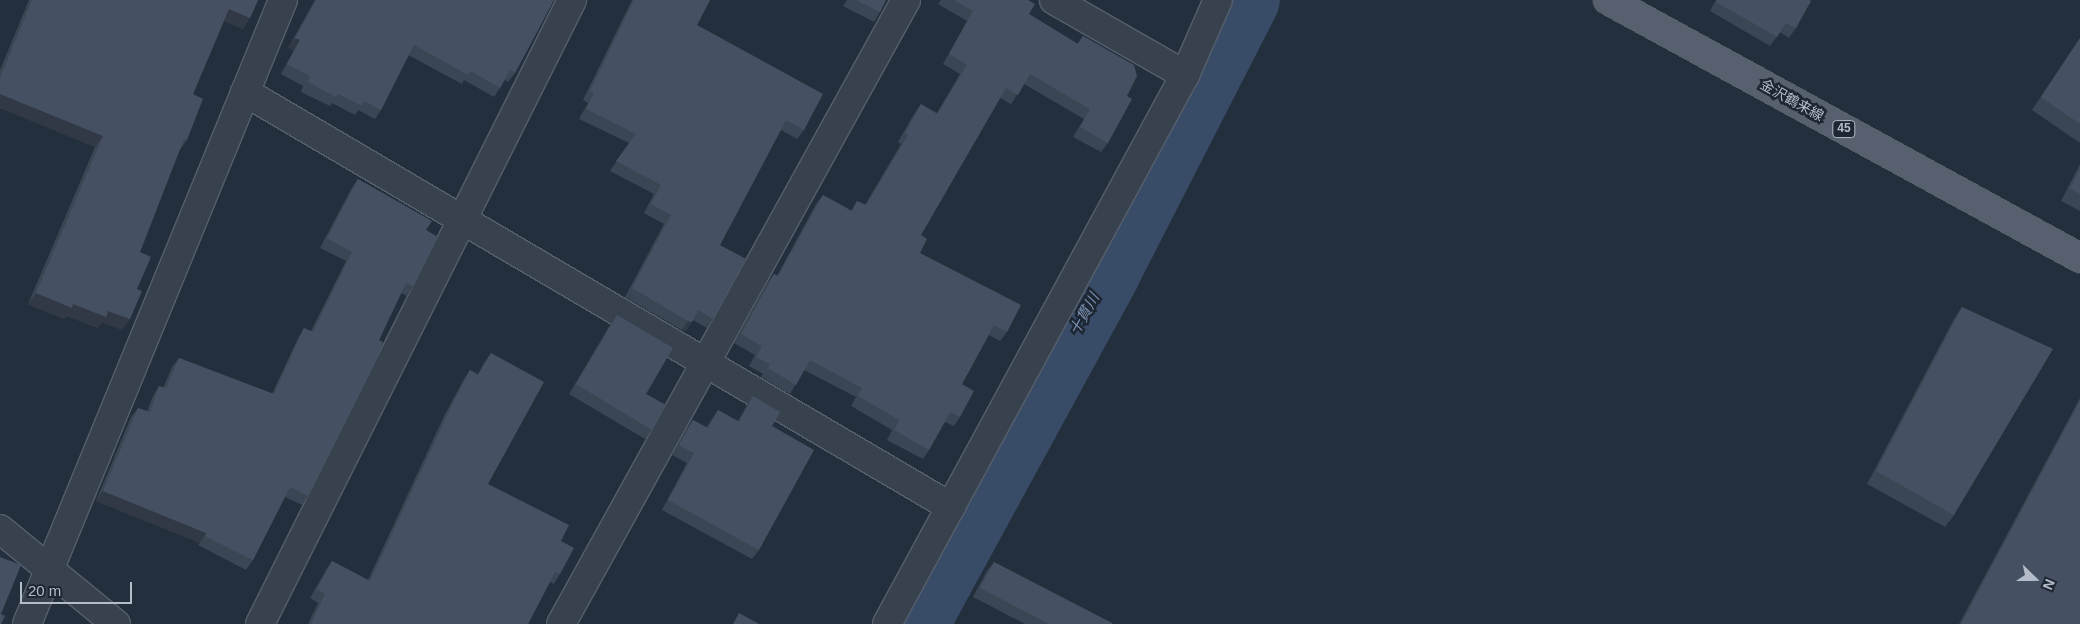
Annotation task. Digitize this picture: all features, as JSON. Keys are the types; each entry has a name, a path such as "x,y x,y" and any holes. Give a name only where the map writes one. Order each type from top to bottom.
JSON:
{"main road":[{"name":"金沢鶴来線","path":"1608,0 2080,258"}],"street":[{"path":"26,624 50,572 283,0"},
{"path":"260,624 572,0"},
{"path":"560,624 703,362 906,0"},
{"path":"1054,0 1184,75"},
{"path":"887,624 1184,75 1218,0"},
{"path":"245,92 951,507"},
{"path":"0,529 50,572 116,624"}],"building":[{"path":"32,0 258,0 250,18 229,9 193,94 203,99 187,140 184,139 140,252 151,257 137,289 142,291 130,319 108,311 106,317 73,304 72,308 36,293 103,136 0,94 0,78"},
{"path":"316,0 554,0 515,73 510,70 500,88 471,71 468,75 414,45 381,110 364,101 361,105 338,94 336,97 308,82 310,76 287,64 300,40 295,38"},
{"path":"634,0 710,0 697,25 823,94 804,130 786,120 720,245 746,259 713,319 698,310 692,322 688,321 632,288 671,215 651,204 661,185 616,161 636,134 586,109 594,93 590,91"},
{"path":"856,0 886,0 880,12"},
{"path":"954,0 1028,0 1035,4 1029,14 1078,44 1083,36 1134,65 1137,76 1127,96 1132,99 1108,143 1080,127 1090,109 1030,74 1018,95 1006,88 921,235 927,239 920,253 1021,305 1007,332 994,325 962,384 974,391 960,417 950,412 929,450 894,430 899,420 858,396 862,388 810,360 796,385 768,368 770,364 756,357 762,346 741,334 774,274 778,276 823,195 852,211 857,201 866,205 908,135 905,133 921,104 937,114 967,65 949,54 973,11"},
{"path":"1717,0 1811,1 1796,28 1786,23 1777,37 1716,2"},
{"path":"2080,38 2080,124 2041,97"},
{"path":"2080,169 2080,194 2070,188"},
{"path":"358,179 432,221 426,230 438,237 413,286 406,283 379,340 383,342 376,361 308,496 290,487 253,560 205,536 206,533 103,491 138,408 150,412 159,386 166,388 179,358 274,394 304,328 313,332 352,252 327,238"},
{"path":"1962,307 2053,349 1954,515 1876,471"},
{"path":"617,315 673,348 646,394 666,405 652,430 576,384"},
{"path":"491,353 544,382 488,484 569,525 561,541 574,548 560,574 555,572 528,624 311,624 325,594 317,589 332,561 370,581 470,370 478,375"},
{"path":"753,396 780,412 772,426 814,450 759,550 668,500 694,453 679,445 693,420 708,428 718,410 739,422"},
{"path":"2080,401 2080,624 1961,624"},
{"path":"0,557 21,565 1,614 5,616 1,624 0,624"},
{"path":"994,562 1112,624 1049,624 980,588"},
{"path":"739,613 759,624 733,624"}],"waterway":[{"name":"十貫川","path":"915,624 1106,273 1246,0"}]}
